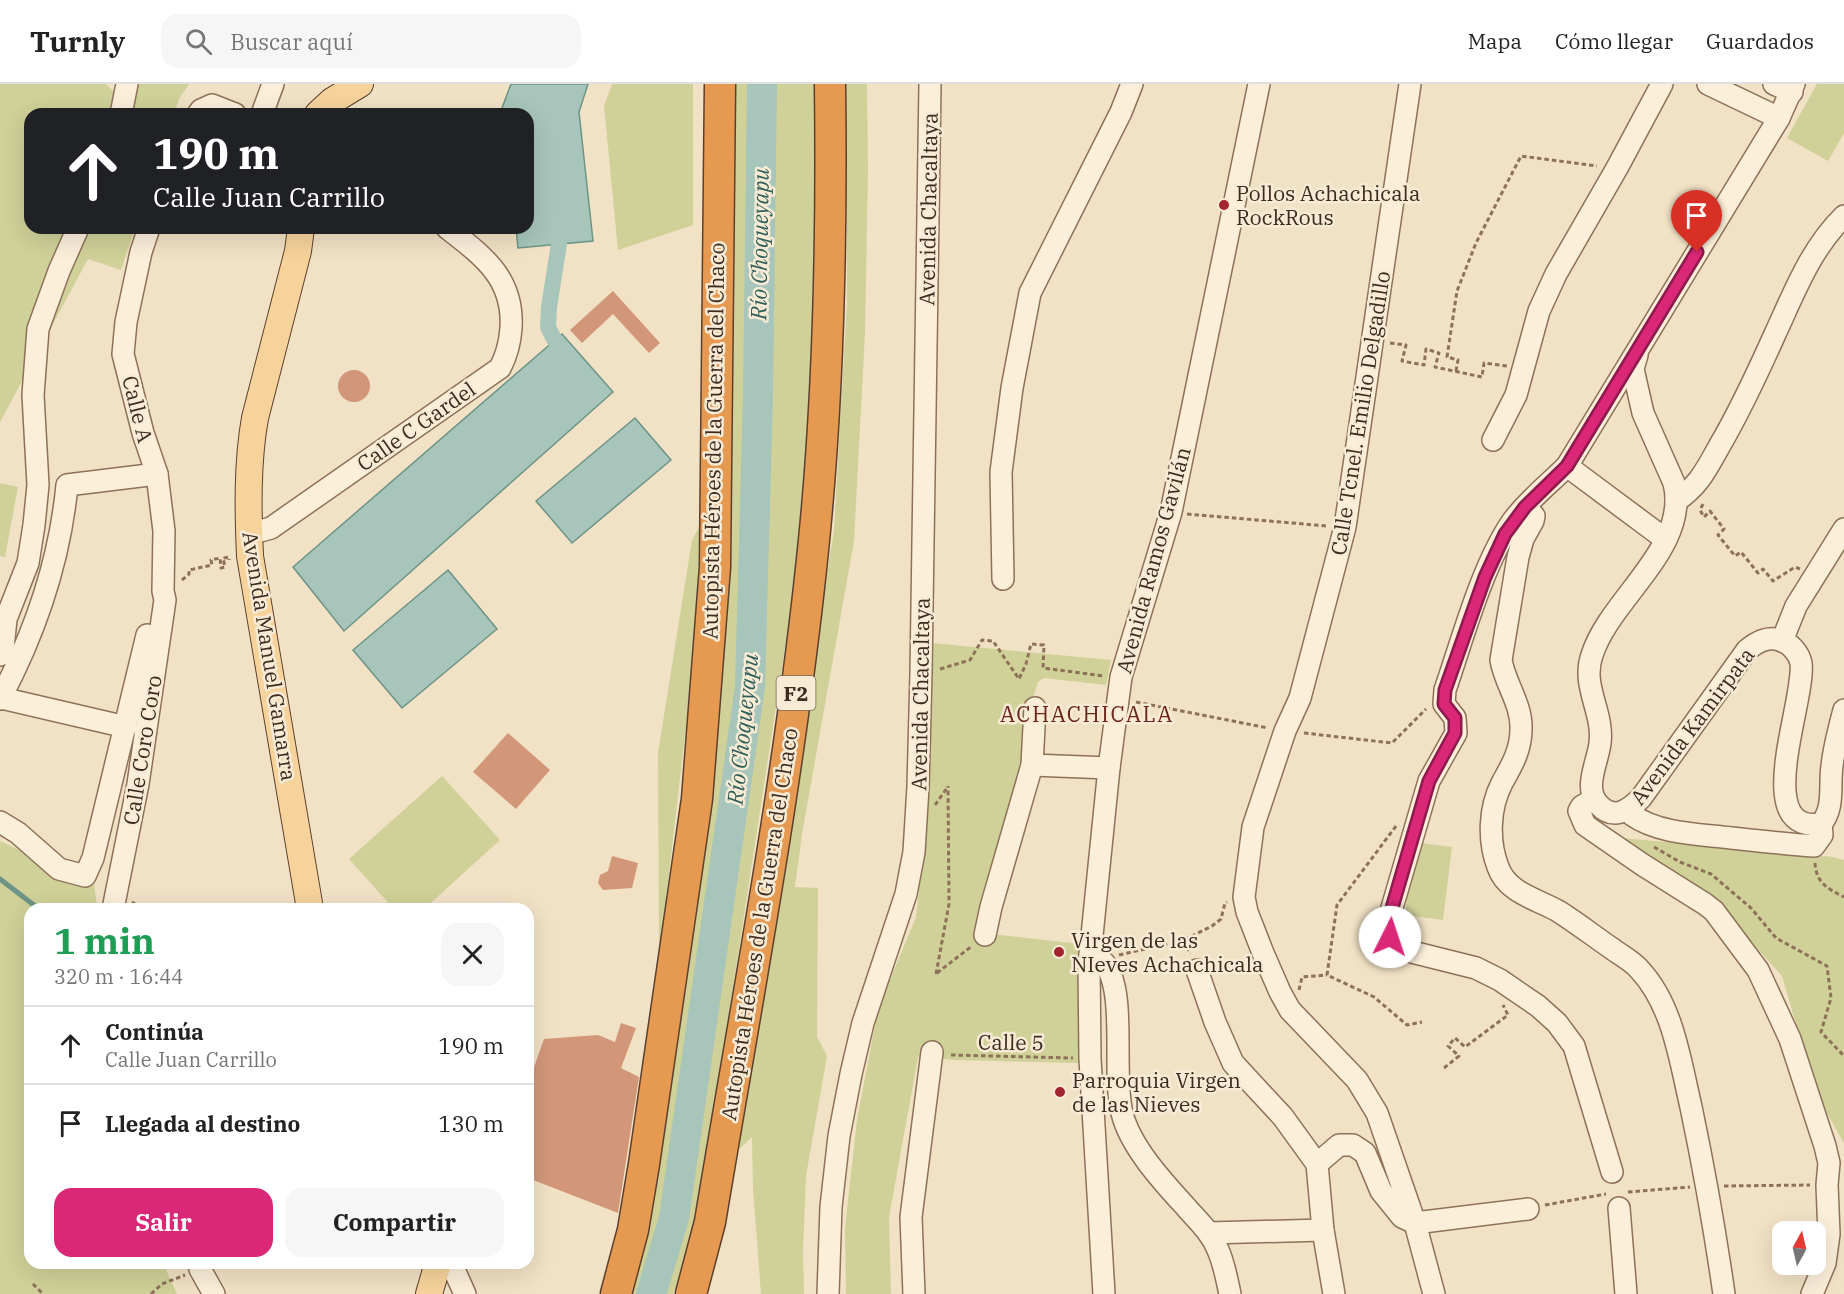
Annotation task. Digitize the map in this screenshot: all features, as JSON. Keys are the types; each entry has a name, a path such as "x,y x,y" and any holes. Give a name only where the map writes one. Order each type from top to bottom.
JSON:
{"highway":[{"name":"Autopista Héroes de la Guerra del Chaco","path":"616,1294 633,1230 641,1186 697,799 715,567 720,84"},
{"name":"Autopista Héroes de la Guerra del Chaco","path":"691,1294 710,1222 790,736 813,550 827,375 831,169 830,84"}],"main road":[{"path":"324,108 360,84"},
{"name":"Avenida Manuel Gamarra","path":"300,234 298,251 253,428 249,531 250,556 309,903"}],"street":[{"path":"122,108 127,84"},
{"path":"264,108 273,84"},
{"name":"Avenida Chacaltaya","path":"828,1294 831,1207 839,1136 851,1074 863,1023 906,894 914,852 921,673 930,84"},
{"path":"1003,579 1001,472 1012,388 1030,293 1132,84"},
{"name":"Avenida Ramos Gavilán","path":"1104,1294 1090,1059 1109,768 1121,677 1171,512 1259,84"},
{"name":"Calle Tcnel. Emilio Delgadillo","path":"1410,84 1374,342 1345,527 1300,698 1285,731 1253,827 1244,897 1280,992 1290,1010 1357,1080 1377,1113 1415,1222 1434,1294"},
{"path":"1493,440 1516,395 1539,311 1556,274 1662,84"},
{"path":"1708,84 1779,118"},
{"path":"1612,1172 1575,1046 1557,1023 1538,1006 1500,980 1476,968 1412,952 1397,945 1390,937 1387,925 1429,781 1455,733 1455,718 1444,704 1445,690 1485,577 1505,534 1525,507 1567,466 1779,118 1787,87"},
{"path":"205,108 212,105 220,108"},
{"path":"1676,501 1698,483 1731,426 1810,262 1826,235 1844,216"},
{"path":"0,655 3,649 6,619 28,563 34,525 38,485 33,395 39,329 59,270 75,234"},
{"name":"Calle A","path":"147,234 126,322 123,354 143,433 157,474 164,531 163,591"},
{"name":"Calle C Gardel","path":"249,531 271,528 500,368 506,358 511,321 506,288 499,275 455,234"},
{"path":"1639,347 1633,369 1643,412 1674,483 1676,501 1672,523 1665,539 1649,567 1612,618 1592,653 1588,678 1601,730 1591,785 1594,799 1579,810 1585,825 1714,911 1758,970 1787,1032 1829,1163 1827,1185 1829,1234 1825,1263 1812,1294"},
{"path":"1567,466 1665,539"},
{"path":"126,727 0,698 27,640 47,584 63,523 67,485 157,474"},
{"path":"1525,507 1534,516 1523,539 1518,557 1501,660 1521,717 1520,746 1493,808 1491,824 1497,866 1507,883 1557,911 1638,967 1655,988 1676,1040 1708,1186 1724,1294"},
{"path":"1782,641 1796,606 1844,529"},
{"path":"0,822 18,833 59,869 85,876 93,858 156,597 163,591"},
{"name":"Calle Coro Coro","path":"115,903 138,784 165,600 163,591"},
{"name":"Avenida Kamirpata","path":"1594,799 1603,809 1613,812 1623,813 1630,809 1641,798 1747,650 1764,639 1782,641 1794,650 1801,661 1800,686 1784,780 1786,806 1800,823 1821,824"},
{"path":"985,935 1032,765 1035,708"},
{"path":"1630,809 1632,815 1640,821 1662,828 1814,846 1822,835 1821,824 1828,816 1831,805 1832,766 1844,710"},
{"path":"1032,765 1109,768"},
{"path":"1098,960 1114,989 1118,1096 1126,1125 1141,1152 1209,1233 1218,1249 1230,1294"},
{"path":"1197,970 1215,1022 1233,1063 1283,1117 1317,1164 1323,1230 1334,1294"},
{"path":"914,1294 911,1217 932,1052"},
{"path":"1317,1164 1339,1145 1353,1145 1365,1153 1381,1191 1402,1217 1415,1222 1528,1209"},
{"path":"1613,1201 1626,1294"},
{"path":"1209,1233 1323,1230"},
{"path":"201,1269 214,1294"},
{"path":"435,1271 465,1294"}],"path":[{"path":"1456,371 1458,360 1447,357 1457,291 1476,243 1521,156 1617,168"},
{"path":"1374,342 1406,345 1402,361 1424,365 1426,349 1439,353 1435,367 1482,377 1484,363 1524,367"},
{"path":"1698,483 1708,494 1700,510 1704,517 1710,511 1724,529 1718,535 1735,556 1741,552 1758,573 1763,568 1773,581 1795,567 1816,574"},
{"path":"1171,512 1345,527"},
{"path":"163,591 174,588 189,573 189,570 212,565 211,560 220,558 221,568 225,567 223,558 229,557 230,568"},
{"path":"921,673 970,660 982,640 993,640 1019,679 1031,644 1044,645 1043,668 1121,677"},
{"path":"948,786 949,904 936,974 985,935"},
{"path":"1650,843 1680,862 1711,874 1751,908 1776,938 1827,966 1831,998 1821,1032 1844,1056"},
{"path":"1814,846 1815,869 1822,885 1844,897"},
{"path":"1098,960 1184,940 1221,919 1225,903 1244,897"},
{"path":"1280,992 1289,988 1299,992 1302,977 1326,975"},
{"path":"1444,1068 1459,1056 1448,1046 1455,1038 1465,1047 1508,1015 1503,1005 1509,1002"},
{"name":"Calle 5","path":"932,1052 977,1057 1090,1059"},
{"path":"1528,1209 1613,1201"},
{"path":"151,1294 162,1284 198,1269"},
{"path":"33,1284 43,1294"}],"green space":[{"path":"0,84 106,84 123,101 131,84 189,84 176,108 24,108 24,234 133,234 121,270 88,259 0,422"},
{"path":"612,84 693,84 693,225 618,250 604,106"},
{"path":"734,84 751,84 739,684 665,1199 639,1294 624,1294 693,922"},
{"path":"771,84 815,84 818,172 814,378 801,543 704,1177 688,1251 673,1294 659,1294 682,1221 718,1004 761,686 767,449"},
{"path":"846,84 867,84 865,333 854,541 802,834 795,887 818,888 817,1037 827,1056 806,1176 804,1294 761,1294 753,1189 752,1137 734,1154 792,829 804,721 834,530 847,304"},
{"path":"1817,84 1844,84 1844,133 1828,161 1787,138"},
{"path":"0,483 18,487 5,557 0,556"},
{"path":"702,522 690,692 659,959 658,753 692,540"},
{"path":"932,643 1111,660 1106,685 1044,678 1038,682 1030,708 1027,763 982,933 1080,944 1079,1063 918,1057 889,1217 891,1294 846,1294 845,1228 857,1120 878,1009 916,917 923,855 931,734"},
{"path":"442,776 500,840 431,903 389,903 349,859"},
{"path":"1599,836 1833,857 1844,860 1844,1143 1817,1096 1782,976 1714,900"},
{"path":"0,841 28,854 92,864 96,903 24,903 24,1269 166,1269 177,1294 0,1294"},
{"path":"1414,842 1452,847 1443,920 1405,915"}],"water":[{"path":"511,84 588,84 579,112 593,241 518,248 517,234 534,234 534,108 502,108"},
{"path":"562,334 613,392 344,631 293,567"},
{"path":"635,418 671,460 572,543 536,501"},
{"path":"448,570 497,629 402,708 353,650"}],"building":[{"path":"613,291 660,343 649,353 613,314 582,343 570,330"},
{"path":"354,370 366,374 370,386 366,398 354,402 342,398 338,386 342,374"},
{"path":"508,733 550,770 516,809 473,772"},
{"path":"612,856 638,863 632,888 603,890 598,883 600,875 608,871"},
{"path":"621,1023 636,1028 621,1068 639,1077 618,1213 534,1180 534,1067 544,1039 598,1035 615,1042"}],"waterway":[{"name":"Río Choqueyapu","path":"651,1294 674,1218 750,687 758,395 762,84"},
{"path":"555,341 548,327 559,244"},
{"path":"0,879 31,903"}],"place":[{"name":"Pollos Achachicala RockRous","path":"1224,205"},
{"name":"Virgen de las NIeves Achachicala","path":"1059,952"},
{"name":"Parroquia Virgen de las Nieves","path":"1060,1092"}],"district":[{"name":"ACHACHICALA","path":"1087,713"}],"route":[{"path":"1390,937 1387,925 1429,781 1455,733 1455,718 1444,704 1445,690 1485,577 1514,520 1567,466 1697,252"}]}
